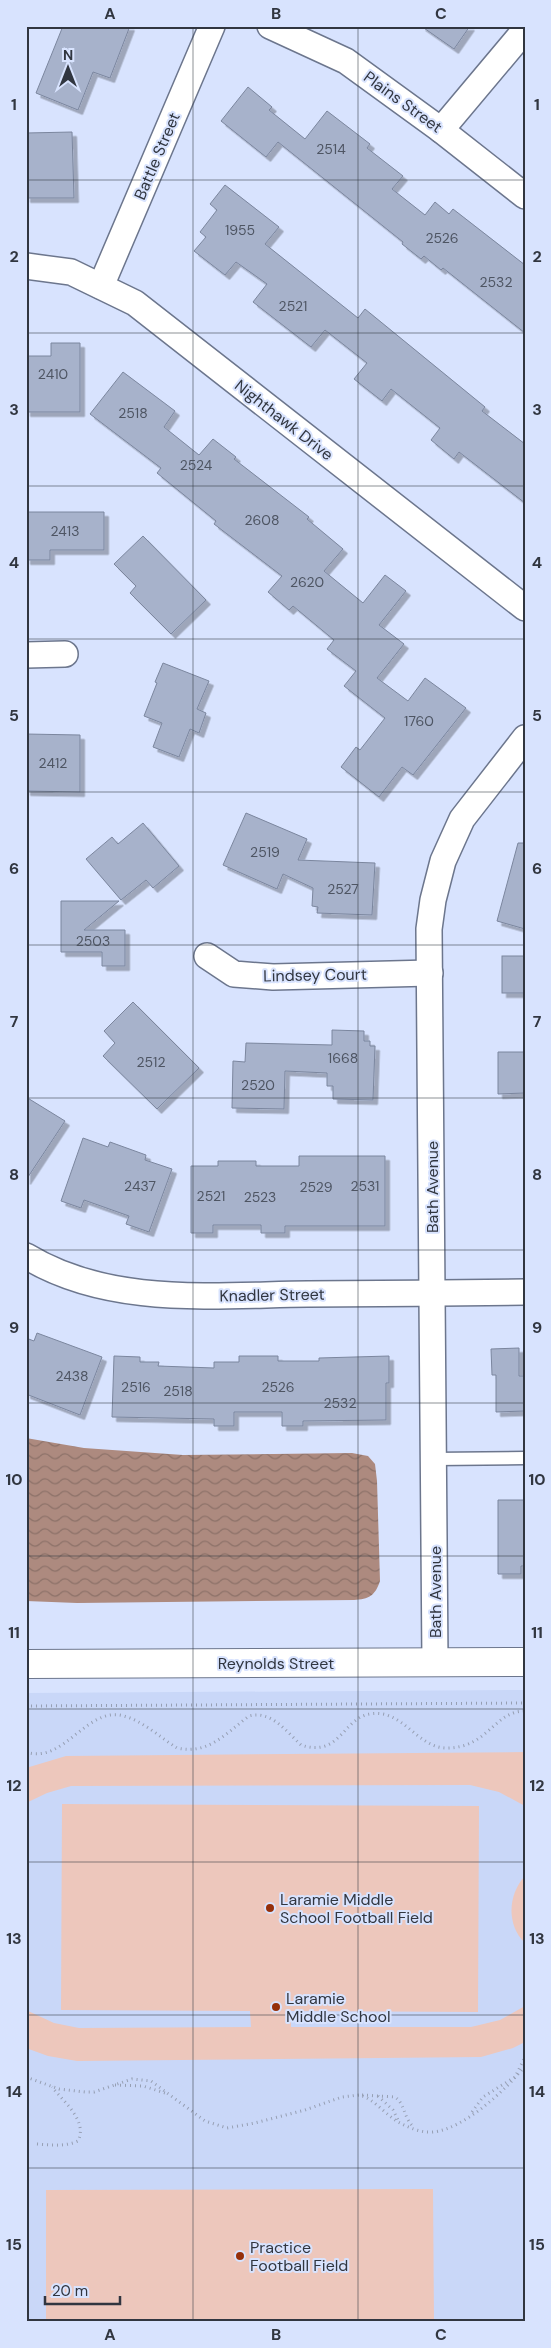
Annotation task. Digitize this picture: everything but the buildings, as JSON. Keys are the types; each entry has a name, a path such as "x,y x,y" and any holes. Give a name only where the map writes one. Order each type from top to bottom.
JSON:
{"main road":[{"name":"Reynolds Street","path":"26,1664 525,1662"}],"street":[{"name":"Battle Street","path":"101,286 212,26"},
{"name":"Plains Street","path":"270,26 346,61 441,130 525,196"},
{"path":"441,130 525,30"},
{"name":"Nighthawk Drive","path":"26,266 70,272 135,303 525,608"},
{"path":"26,655 65,654"},
{"name":"Bath Avenue","path":"436,1662 429,929 433,900 443,861 462,818 525,738"},
{"name":"Lindsey Court","path":"206,956 234,974 273,977 430,974"},
{"name":"Knadler Street","path":"26,1256 41,1265 101,1287 167,1296 525,1292"}],"lane":[{"path":"434,1459 525,1458"}],"path":[{"path":"26,1706 525,1702"},
{"path":"26,1752 43,1754 93,1722 116,1714 132,1718 177,1748 183,1749 210,1746 249,1716 255,1714 269,1716 301,1745 329,1745 364,1716 378,1713 395,1718 429,1744 446,1748 466,1747 494,1728 510,1713 525,1711"},
{"path":"471,2115 483,2097 515,2077 525,2057"},
{"path":"359,2095 399,2122 419,2131 441,2130 471,2115 501,2093 525,2066"},
{"path":"26,2077 52,2086 94,2092 132,2079 144,2079 157,2084 205,2121 227,2128 305,2110 342,2097 359,2095 392,2096 402,2103 408,2122 419,2131"},
{"path":"112,2085 143,2086 169,2095"},
{"path":"37,2144 56,2146 72,2144 78,2141 82,2135 81,2125 77,2118 52,2086"},
{"path":"378,2095 393,2110 399,2122"}],"shaded area":[{"name":"Laramie Middle School","path":"525,1690 525,2322 26,2322 26,1693"},
{"path":"525,1752 525,1806 499,1792 470,1785 71,1786 47,1793 26,1803 26,1768 66,1756"},
{"name":"Laramie Middle School Football Field","path":"62,1804 479,1806 478,2012 291,2011 291,2027 471,2027 500,2020 525,2006 525,2042 513,2048 481,2057 77,2061 48,2056 26,2048 26,2010 54,2023 79,2028 251,2027 250,2011 61,2010"},
{"path":"525,1876 525,1943 515,1927 512,1919 512,1910 515,1892"},
{"name":"Practice Football Field","path":"433,2189 434,2322 46,2322 46,2190"}],"water":[{"path":"26,1438 84,1448 183,1455 352,1453 368,1456 375,1464 377,1481 380,1581 378,1586 371,1596 354,1600 77,1603 26,1601"}],"place":[{"name":"Laramie Middle School Football Field","path":"270,1908"},
{"name":"Laramie Middle School","path":"276,2007"},
{"name":"Practice Football Field","path":"240,2256"}]}
